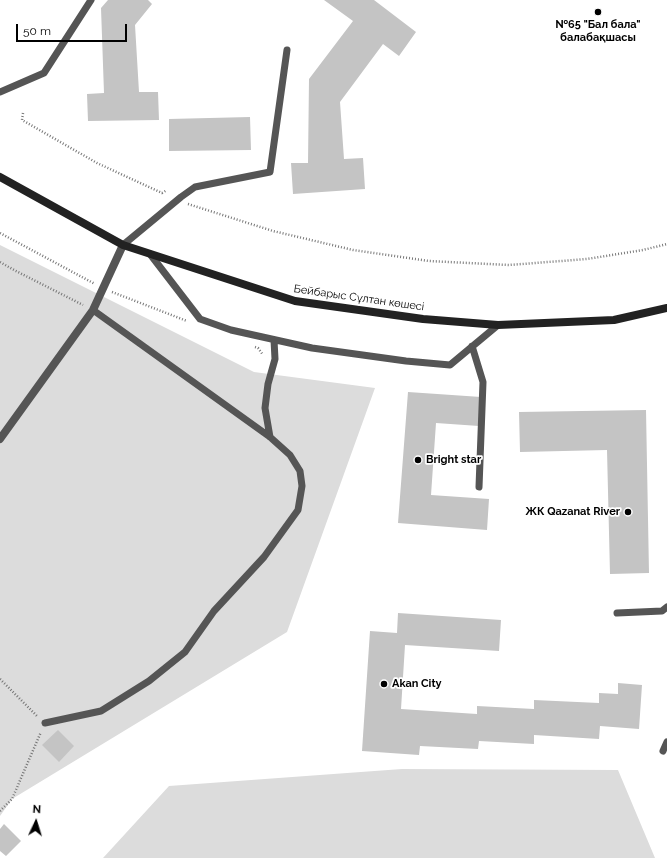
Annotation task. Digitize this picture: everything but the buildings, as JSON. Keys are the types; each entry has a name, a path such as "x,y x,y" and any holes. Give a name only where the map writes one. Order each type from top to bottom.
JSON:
{"street":[{"name":"Бейбарыс Сұлтан көшесі","path":"0,177 123,245 295,301 423,319 498,325 614,320 667,308"},
{"path":"0,439 93,310 123,245"}],"lane":[{"path":"0,92 44,73 89,4 90,0"},
{"path":"123,245 180,197 195,187 270,172 287,50"},
{"path":"150,254 200,319 230,330 312,348 406,361 450,364 498,325"},
{"path":"45,723 101,711 149,681 185,652 214,611 264,557 298,510 302,486 300,471 290,455 270,437 93,310"},
{"path":"270,437 265,408 268,384 275,359 274,340"},
{"path":"472,346 483,382 479,486"},
{"path":"617,613 662,611 667,607"},
{"path":"663,751 667,742"}],"path":[{"path":"23,112 22,120 97,163 162,193 167,190"},
{"path":"186,199 186,203 274,232 354,250 429,261 509,265 587,259 643,250 667,244"},
{"path":"0,233 103,288 191,323"},
{"path":"0,262 93,310"},
{"path":"250,346 258,348 263,355"},
{"path":"0,679 45,723 12,799 0,811"}],"shaded area":[{"path":"0,245 254,372 375,388 287,632 12,799 0,816"},
{"path":"402,769 618,770 655,858 103,858 169,786"}],"place":[{"name":"№65 \"Бал бала\" балабақшасы","path":"598,12"},
{"name":"Bright star","path":"418,460"},
{"name":"ЖК Qazanat River","path":"628,512"},
{"name":"Akan City","path":"384,684"}]}
